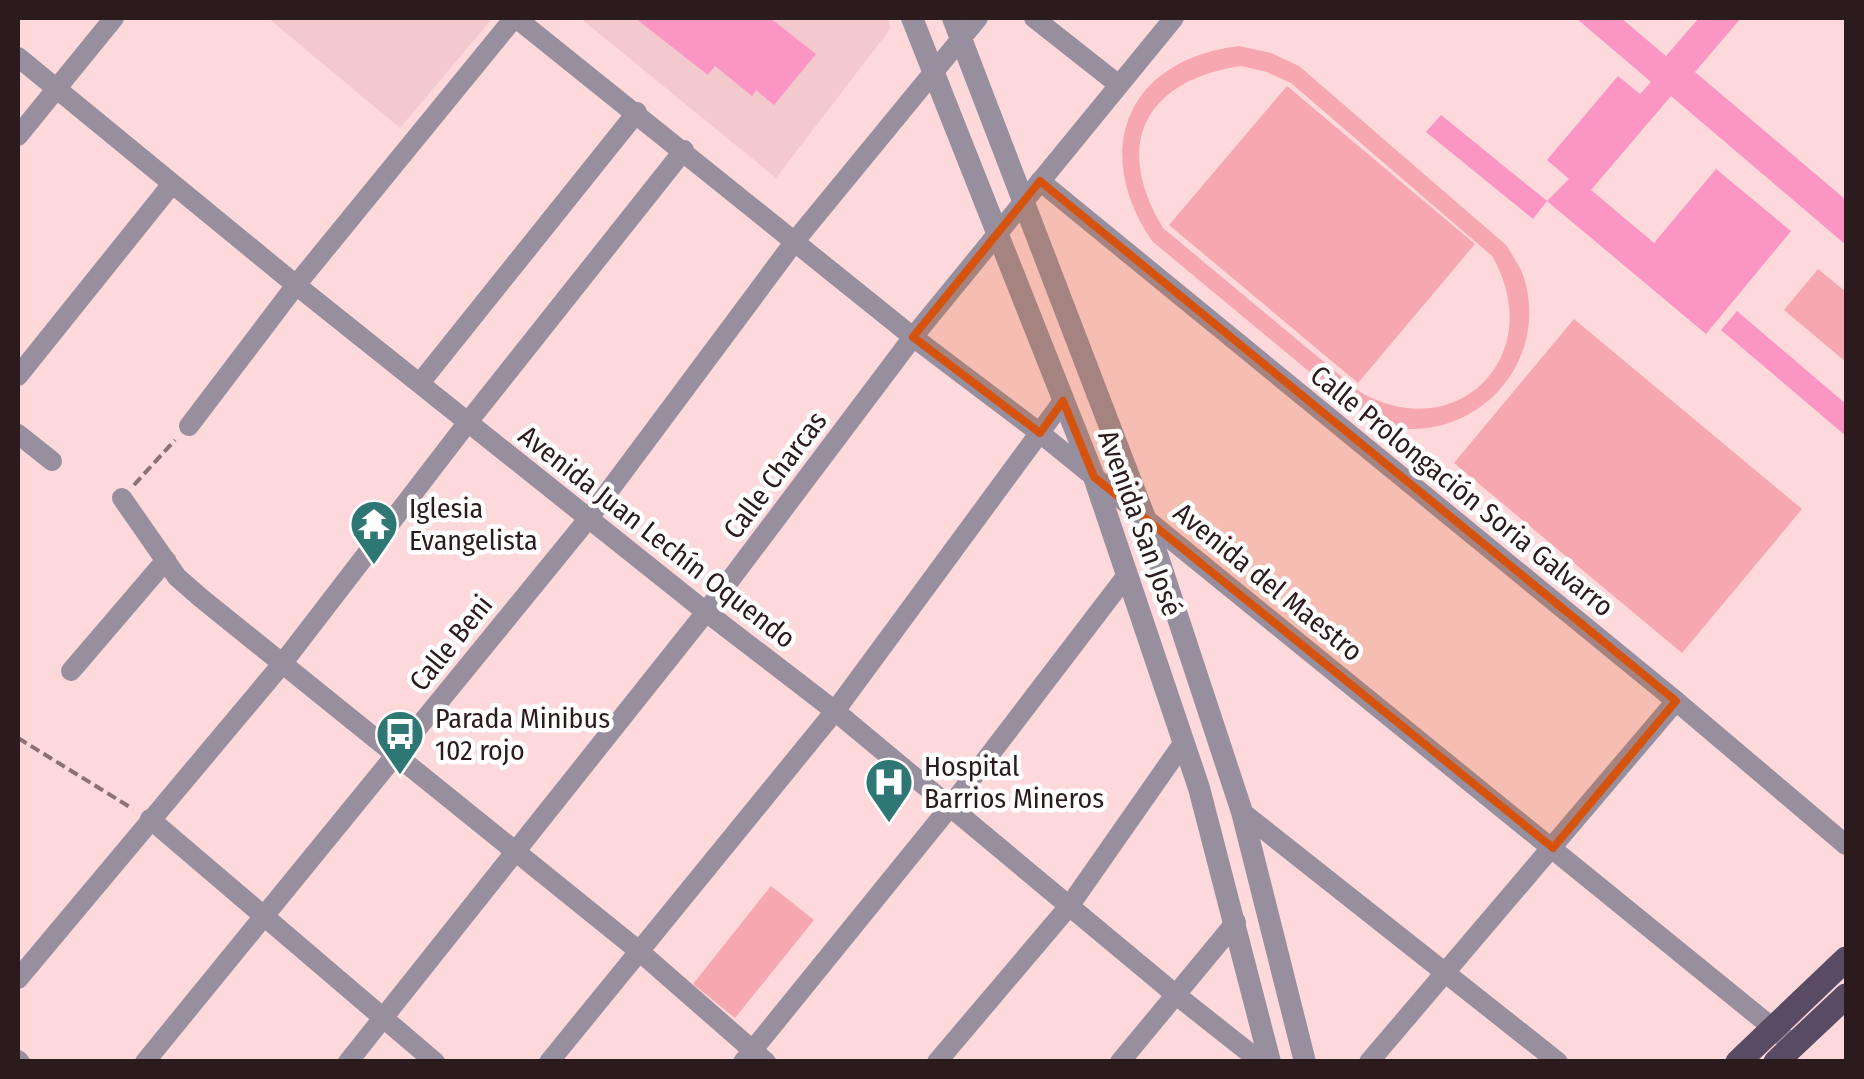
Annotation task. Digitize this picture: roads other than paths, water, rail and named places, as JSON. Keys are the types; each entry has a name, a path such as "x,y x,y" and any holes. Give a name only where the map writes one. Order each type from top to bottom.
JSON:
{"main road":[{"path":"1781,1045 1805,998 1846,958"},
{"path":"1738,1062 1781,1045 1841,1010"}],"street":[{"path":"18,136 114,18"},
{"path":"188,426 296,285 515,18"},
{"name":"Avenida del Maestro","path":"515,18 1040,432 1553,848 1781,1045"},
{"name":"Avenida San José","path":"912,18 1094,476 1184,742 1236,922 1270,1062"},
{"name":"Calle Beni","path":"145,1062 588,518 795,241 933,76 957,28 978,18"},
{"path":"1034,18 1119,85"},
{"name":"Calle Charcas","path":"348,1062 706,612 914,336 1174,18"},
{"name":"Avenida San José","path":"957,28 1145,518 1242,812 1306,1062"},
{"name":"Avenida Juan Lechín Oquendo","path":"18,58 296,285 835,711 1261,1062"},
{"path":"420,383 637,112"},
{"path":"18,979 282,664 684,150"},
{"name":"Calle Prolongación Soria Galvarro","path":"1040,182 1846,844"},
{"path":"18,376 172,184"},
{"path":"549,1062 835,711 1063,401"},
{"path":"18,434 52,461"},
{"path":"122,498 177,578 638,951 754,1058 1127,575"},
{"path":"71,671 166,560"},
{"path":"1369,1062 1676,701"},
{"path":"936,1062 1070,905 1184,742"},
{"path":"1242,812 1558,1062"},
{"path":"150,819 435,1062"},
{"path":"1120,1062 1236,922"},
{"path":"1805,998 1841,1010"}],"place":[{"name":"Iglesia Evangelista","path":"374,566"},
{"name":"Parada Minibus 102 rojo","path":"400,776"},
{"name":"Hospital Barrios Mineros","path":"889,824"}]}
